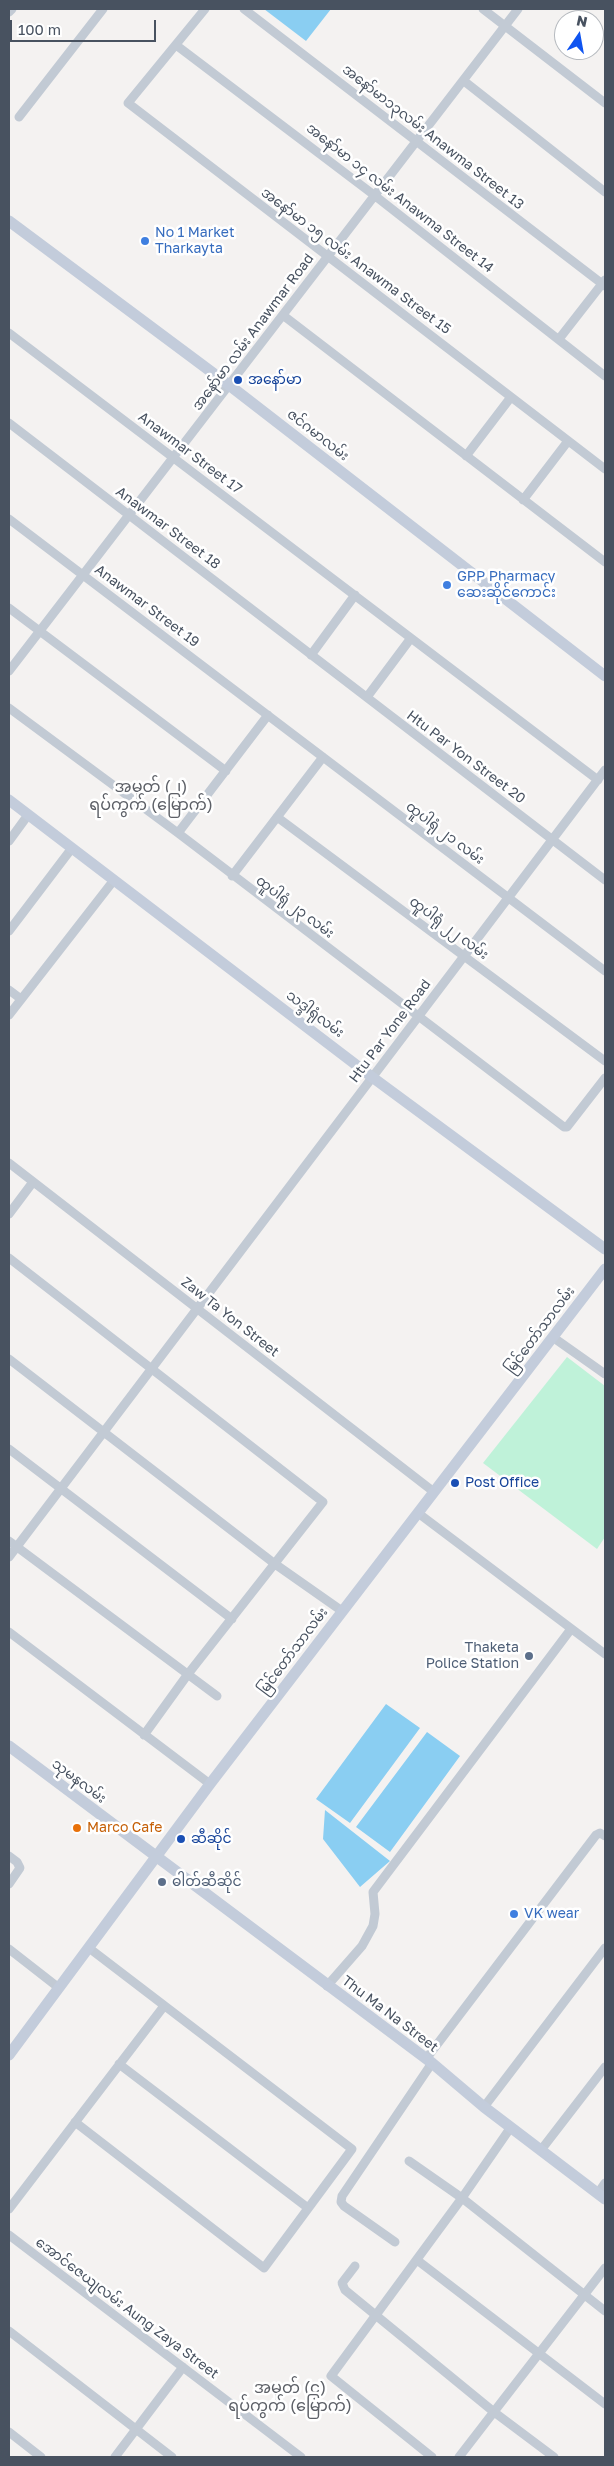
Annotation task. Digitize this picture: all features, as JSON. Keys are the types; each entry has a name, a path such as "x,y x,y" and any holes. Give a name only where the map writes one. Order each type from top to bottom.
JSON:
{"street":[{"path":"9,12 12,9"},
{"path":"19,117 103,9"},
{"path":"176,45 205,9"},
{"name":"အနော်မာ၁၃လမ်း Anawma Street 13","path":"244,9 604,283"},
{"path":"483,9 605,102"},
{"name":"အနော်မာ လမ်း Anawmar Road","path":"9,671 284,316 327,256 518,9"},
{"name":"အနော်မာ ၁၅ လမ်း Anawma Street 15","path":"176,45 128,103 605,469"},
{"name":"အနော်မာ ၁၄ လမ်း Anawma Street 14","path":"176,45 374,195 605,376"},
{"path":"464,81 605,192"},
{"name":"ဇင်ဂမာလမ်း","path":"9,221 230,385 605,676"},
{"path":"559,340 604,283"},
{"path":"284,316 605,562"},
{"name":"Anawmar Street 17","path":"9,333 598,780"},
{"path":"466,456 511,397"},
{"name":"Anawmar Street 18","path":"9,423 311,655"},
{"path":"523,500 568,441"},
{"name":"Anawmar Street 19","path":"9,519 268,716"},
{"path":"311,655 355,596"},
{"path":"9,608 226,771"},
{"path":"366,698 411,638"},
{"name":"Htu Par Yon Street 20","path":"311,655 605,880"},
{"name":"ထူပါရုံ ၂၃ လမ်း","path":"9,708 178,833 232,876 566,1128 605,1078"},
{"path":"178,833 268,716"},
{"name":"ထူပါရုံ ၂၁ လမ်း","path":"268,716 605,972"},
{"path":"232,876 323,757"},
{"name":"Htu Par Yone Road","path":"9,1557 605,770"},
{"name":"သဒ္ဒါရုံလမ်း","path":"9,800 372,1077 605,1249"},
{"path":"9,841 28,815"},
{"name":"ထူပါရုံ ၂၂ လမ်း","path":"277,817 605,1061"},
{"path":"9,931 72,848"},
{"path":"9,1015 114,880"},
{"path":"9,990 21,1000"},
{"name":"Zaw Ta Yon Street","path":"9,1164 434,1492"},
{"path":"9,1214 33,1182"},
{"path":"9,1258 323,1502 188,1674 144,1735"},
{"name":"မြင်တော်သာလမ်း","path":"9,2055 210,1784 554,1338 605,1269"},
{"path":"554,1338 605,1374"},
{"path":"9,1359 275,1564 342,1611"},
{"path":"9,1449 232,1619"},
{"path":"418,1513 605,1654"},
{"path":"9,1540 217,1696"},
{"path":"326,1986 362,1946 373,1926 375,1914 373,1892 571,1629"},
{"path":"9,1632 210,1784"},
{"name":"သုမနလမ်း","path":"9,1746 155,1857"},
{"path":"394,2242 344,2206 341,2202 342,2196 429,2061 596,1835 603,1834"},
{"path":"9,1856 17,1862 20,1868 9,1884"},
{"name":"Thu Ma Na Street","path":"155,1857 429,2061 484,2107 601,2196"},
{"path":"75,2122 264,2268 352,2149 89,1948"},
{"path":"484,2107 605,1948"},
{"path":"9,1949 59,1988"},
{"path":"9,2209 164,2006"},
{"path":"119,2064 308,2208"},
{"path":"541,2150 605,2067"},
{"path":"432,2457 331,2376 462,2198 511,2127"},
{"path":"409,2161 462,2198 605,2311"},
{"path":"601,2196 605,2183"},
{"name":"အောင်ဇေယျလမ်း Aung Zaya Street","path":"9,2235 301,2457"},
{"path":"417,2260 605,2404"},
{"path":"355,2266 342,2283 342,2287 374,2316 494,2412 554,2457"},
{"path":"459,2457 605,2268"},
{"path":"9,2331 172,2457"},
{"path":"116,2457 183,2367"},
{"path":"9,2432 42,2457"}],"green space":[{"path":"567,1357 605,1386 605,1537 597,1549 483,1463"}],"water":[{"path":"264,9 331,9 306,41"},
{"path":"386,1704 420,1728 350,1823 316,1799"},
{"path":"427,1732 460,1756 390,1852 356,1827"},
{"path":"325,1810 390,1861 360,1887 323,1839"}],"place":[{"name":"No 1 Market Tharkayta","path":"145,241"},
{"name":"အနော်မာ","path":"238,380"},
{"name":"GPP Pharmacy ဆေးဆိုင်ကောင်း","path":"447,585"},
{"name":"Post Office","path":"455,1483"},
{"name":"Thaketa Police Station","path":"529,1656"},
{"name":"Marco Cafe","path":"77,1828"},
{"name":"ဆီဆိုင်","path":"181,1839"},
{"name":"ဓါတ်ဆီဆိုင်","path":"162,1882"},
{"name":"VK wear","path":"514,1914"}],"district":[{"name":"အမှတ် (၂) ရပ်ကွက် (မြောက်)","path":"151,796"},
{"name":"အမှတ် (၄) ရပ်ကွက် (မြောက်)","path":"290,2397"}]}
